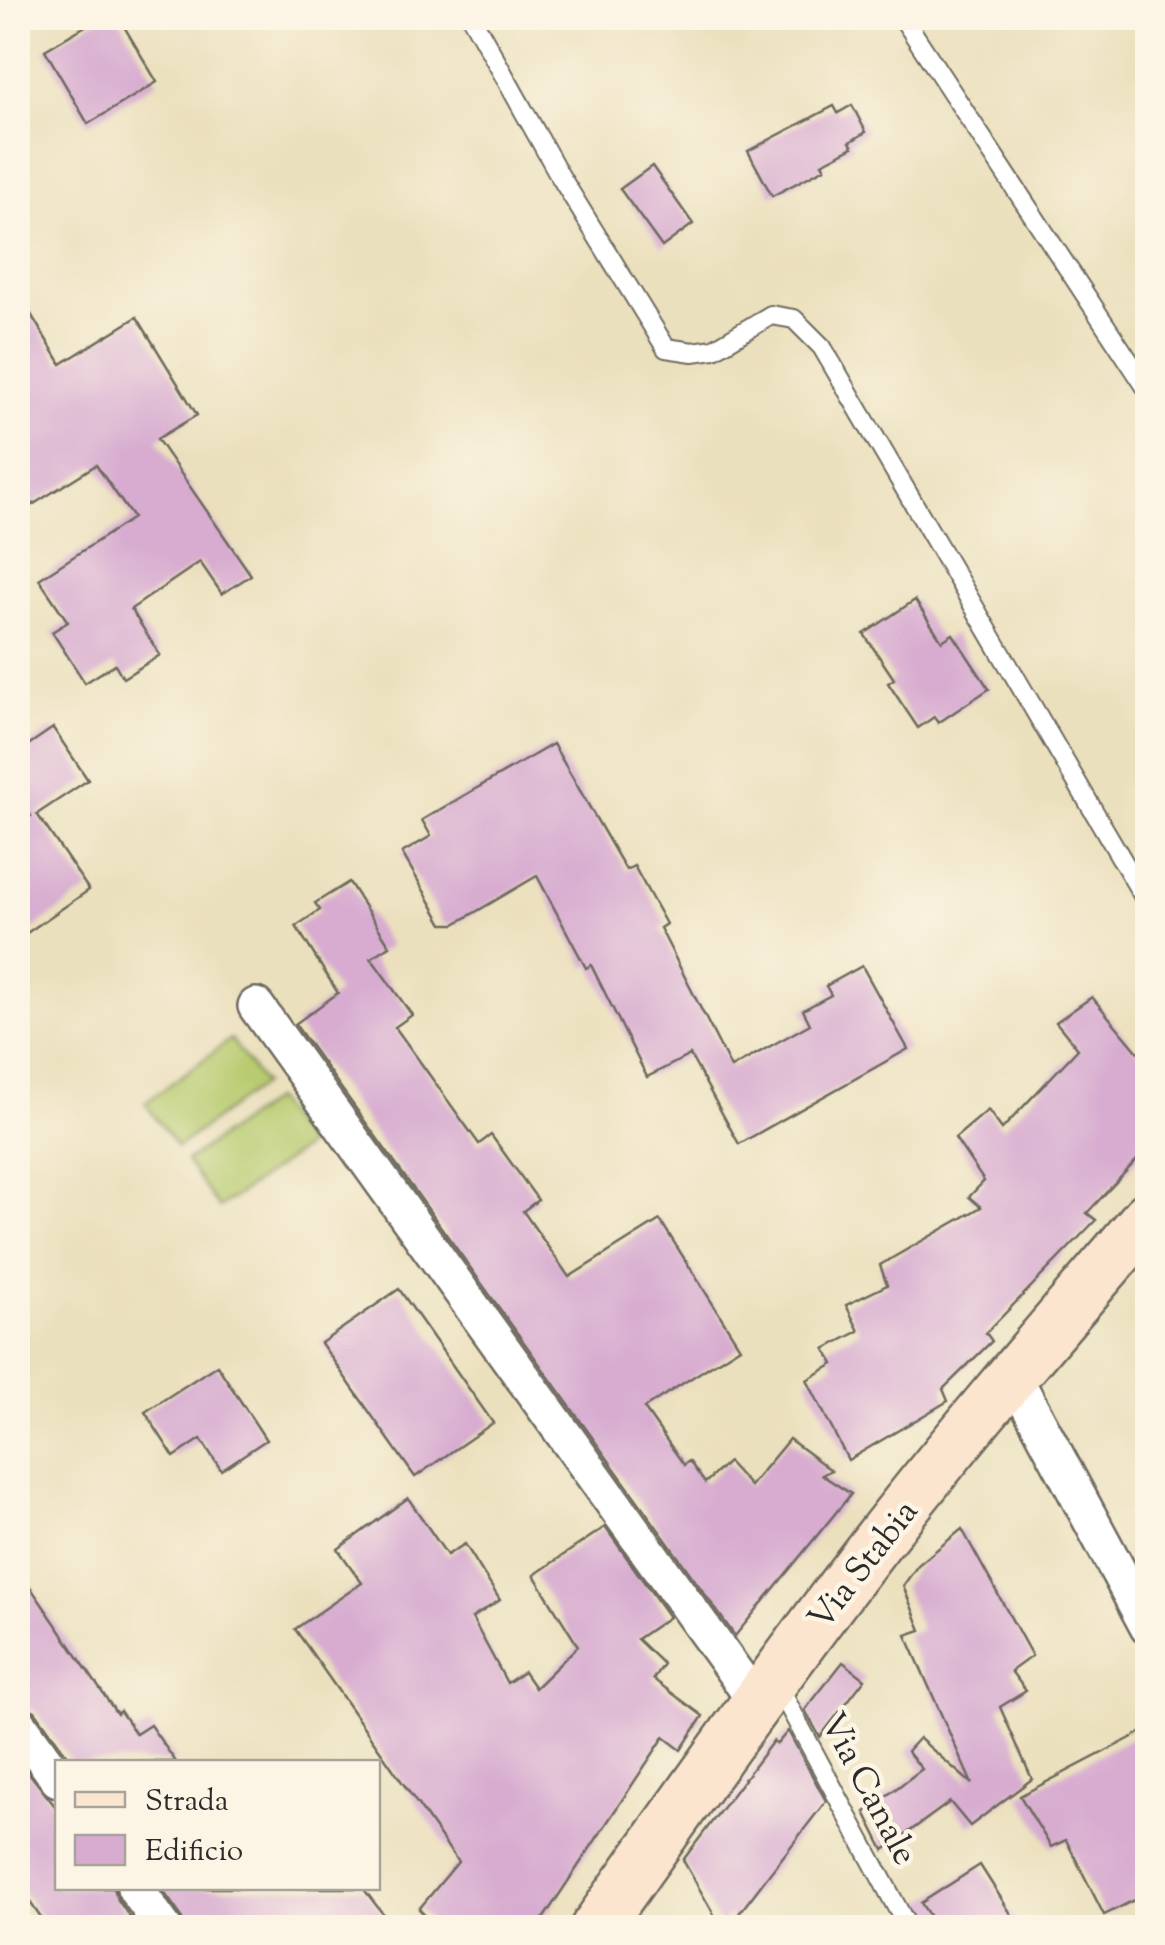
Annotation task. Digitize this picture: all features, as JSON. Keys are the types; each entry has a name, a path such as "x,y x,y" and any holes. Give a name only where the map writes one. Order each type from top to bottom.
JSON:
{"main road":[{"name":"Via Stabia","path":"596,1928 880,1538 1013,1374 1148,1218"}],"street":[{"path":"256,1006 766,1691"},
{"path":"1013,1374 1148,1626"},
{"path":"18,1722 55,1775"},
{"path":"136,1890 164,1928"}],"lane":[{"path":"472,18 560,176 666,348 714,350 771,315 794,319 822,347 1148,904"},
{"path":"903,18 1148,390"},
{"name":"Via Canale","path":"766,1691 908,1928"}],"green space":[{"path":"231,1039 263,1084 177,1147 145,1103"},
{"path":"274,1099 307,1146 219,1208 186,1161"}],"building":[{"path":"99,18 119,18 157,82 88,124 45,50"},
{"path":"852,105 866,132 850,142 853,147 822,163 825,168 772,196 748,151 834,106 838,113"},
{"path":"652,166 693,224 662,247 620,189"},
{"path":"18,293 61,364 137,317 197,415 157,439 251,575 222,594 200,562 131,609 160,655 123,678 115,664 85,683 52,632 68,622 39,579 133,518 96,465 18,514"},
{"path":"915,600 942,641 953,634 989,689 938,723 934,717 918,728 888,683 894,679 864,634"},
{"path":"53,728 88,780 37,814 89,890 18,939 18,825 31,816 18,796 18,752"},
{"path":"553,744 626,870 634,866 666,924 660,928 731,1068 810,1024 803,1010 831,995 826,986 862,966 908,1049 739,1144 690,1055 647,1077 591,965 586,968 537,876 455,924 443,924 402,853 431,836 422,820"},
{"path":"349,882 390,946 371,958 412,1015 395,1027 479,1144 491,1135 538,1200 523,1211 569,1277 660,1220 740,1347 644,1408 684,1465 689,1461 705,1483 728,1462 750,1486 789,1439 831,1470 822,1475 851,1494 735,1636 295,1024 338,993 296,926 320,910 315,903"},
{"path":"1092,997 1148,1064 1148,1148 1087,1213 1096,1220 986,1333 992,1341 943,1389 948,1401 848,1460 807,1380 834,1364 825,1349 859,1331 846,1305 887,1285 880,1265 981,1207 969,1197 984,1181 955,1138 988,1110 1002,1129 1078,1049 1056,1022"},
{"path":"399,1289 493,1423 415,1477 321,1343"},
{"path":"217,1365 266,1440 221,1470 201,1439 174,1457 145,1412"},
{"path":"408,1498 447,1555 465,1544 500,1600 472,1618 507,1683 524,1672 535,1688 578,1646 534,1575 605,1527 669,1617 637,1639 663,1664 653,1679 703,1716 681,1750 664,1737 537,1928 437,1928 419,1909 458,1862 295,1629 362,1583 338,1549"},
{"path":"962,1529 1032,1656 1011,1671 1026,1691 1000,1707 1032,1779 970,1826 950,1802 884,1850 865,1812 922,1769 907,1751 919,1738 972,1784 906,1635 921,1630 903,1586 918,1565"},
{"path":"18,1569 117,1714 120,1711 136,1734 150,1725 175,1760 71,1760 35,1711 18,1702"},
{"path":"843,1662 865,1679 820,1737 805,1710"},
{"path":"1148,1729 1148,1893 1104,1915 1066,1840 1051,1847 1020,1796"},
{"path":"788,1731 826,1801 734,1920 729,1915 720,1925 683,1860 773,1741 777,1744"},
{"path":"18,1759 55,1806 55,1890 115,1890 137,1928 48,1928 18,1885"},
{"path":"980,1865 1020,1928 937,1928 921,1903"},
{"path":"162,1890 365,1890 383,1914 364,1928 185,1928"}]}
